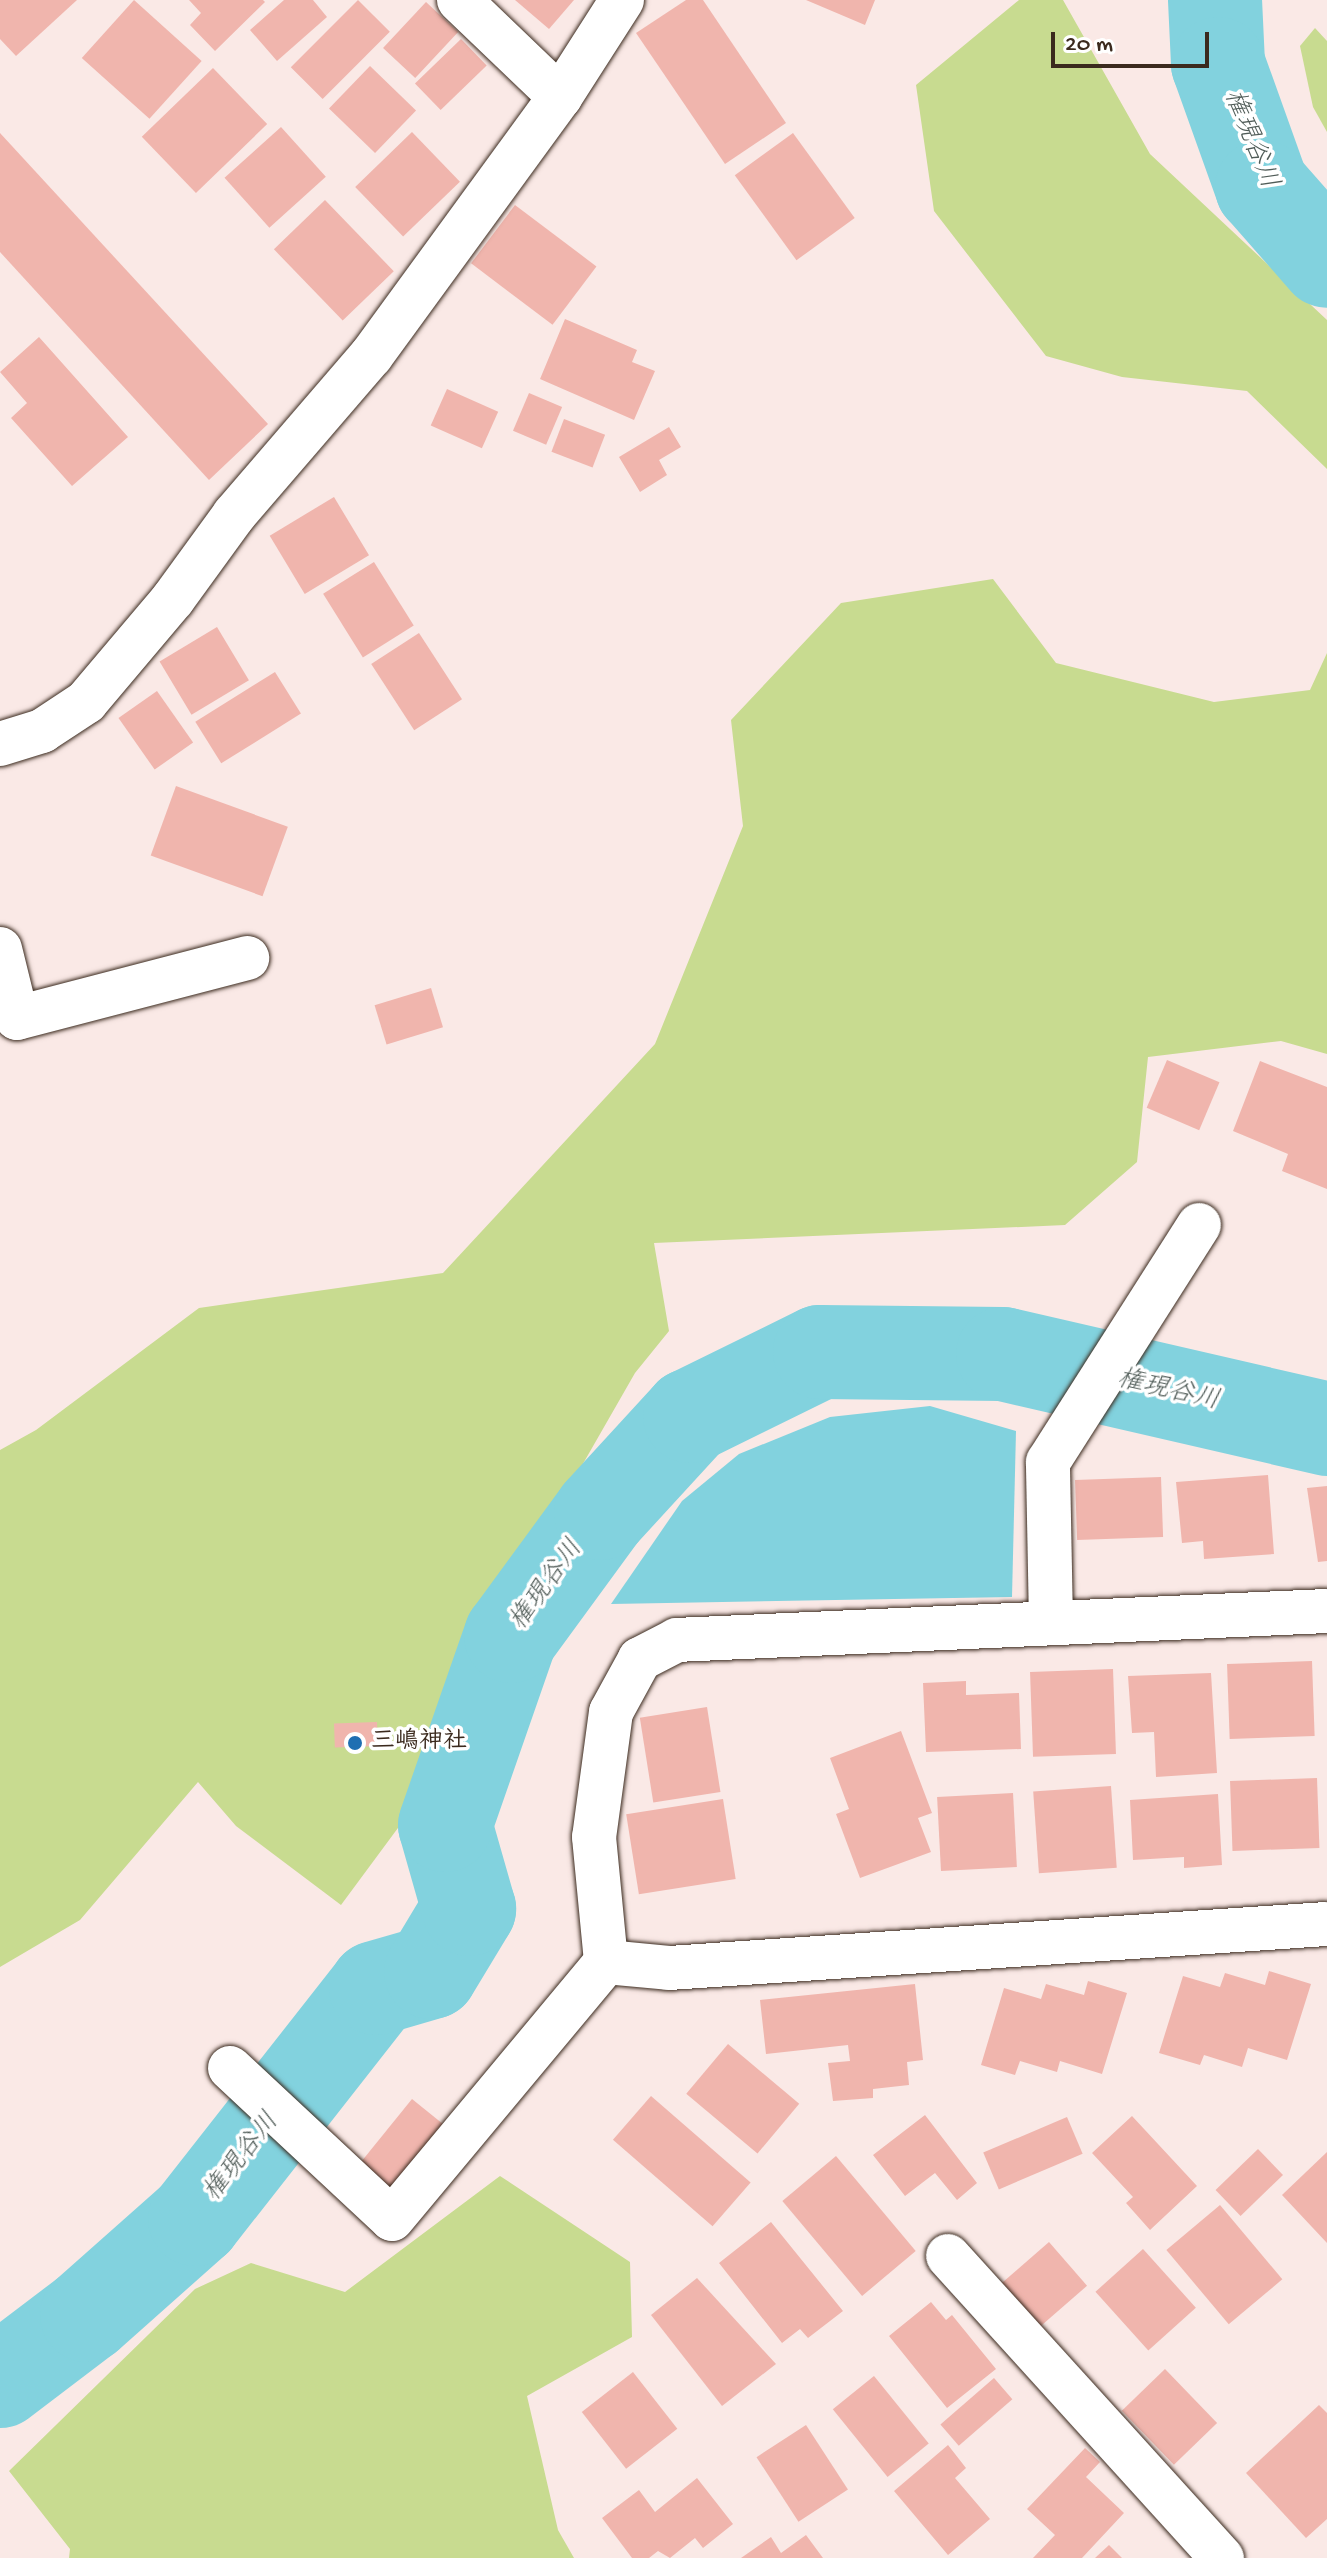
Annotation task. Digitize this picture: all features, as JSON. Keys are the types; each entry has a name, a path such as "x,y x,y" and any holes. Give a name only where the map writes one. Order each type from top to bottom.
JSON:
{"street":[{"path":"459,0 560,97"},
{"path":"0,744 42,731 86,702 173,599 234,515 371,356 560,97 622,0"},
{"path":"0,949 17,1018 247,958"},
{"path":"1051,1623 1048,1462 1199,1225"},
{"path":"230,2068 392,2219 606,1962 594,1837 611,1712 640,1659 677,1640 1327,1611"},
{"path":"606,1962 669,1968 1327,1924"},
{"path":"948,2256 1222,2558"}],"green space":[{"path":"1019,0 1063,0 1150,154 1327,320 1327,469 1247,391 1122,377 1046,356 934,211 916,85"},
{"path":"1315,28 1327,41 1327,132 1313,107 1300,46"},
{"path":"993,579 1056,663 1214,702 1310,690 1327,653 1327,1054 1281,1041 1148,1057 1137,1162 1065,1225 654,1243 669,1331 635,1373 467,1666 412,1809 341,1905 236,1826 198,1782 80,1920 0,1967 0,1450 36,1430 199,1308 443,1273 655,1044 743,826 731,720 841,603"},
{"path":"500,2176 630,2262 632,2337 527,2396 558,2530 574,2558 69,2558 70,2549 9,2471 195,2289 251,2263 345,2292"}],"water":[{"path":"930,1406 1016,1431 1012,1597 611,1604 682,1501 739,1454 830,1417"}],"building":[{"path":"0,0 77,0 16,56 0,39"},
{"path":"134,0 202,61 149,119 82,58"},
{"path":"189,0 265,2 215,51 190,25 201,13"},
{"path":"284,0 313,0 327,17 277,61 250,30"},
{"path":"358,0 390,32 323,99 291,67"},
{"path":"515,0 574,0 549,29"},
{"path":"686,0 703,0 786,123 725,164 636,33"},
{"path":"806,0 875,0 865,25"},
{"path":"426,2 458,32 415,78 383,48"},
{"path":"461,39 487,66 441,110 415,83"},
{"path":"370,66 416,110 375,153 329,108"},
{"path":"213,68 267,124 196,193 142,137"},
{"path":"281,127 326,177 269,228 225,178"},
{"path":"412,132 460,182 403,237 355,187"},
{"path":"0,133 268,424 209,480 0,252"},
{"path":"793,133 855,218 796,260 735,175"},
{"path":"325,200 394,271 343,321 274,249"},
{"path":"515,205 596,266 553,325 471,263"},
{"path":"565,319 637,350 632,362 655,371 634,420 540,379"},
{"path":"39,337 128,437 72,486 11,418 27,403 0,372"},
{"path":"447,389 498,412 482,448 431,426"},
{"path":"529,393 562,407 546,445 513,431"},
{"path":"564,419 605,435 593,467 551,452"},
{"path":"669,427 681,447 659,460 667,475 640,492 619,457"},
{"path":"334,497 369,555 305,594 270,536"},
{"path":"374,562 414,626 363,657 323,594"},
{"path":"217,627 249,680 192,715 160,662"},
{"path":"419,633 462,699 414,730 371,664"},
{"path":"275,672 301,714 221,763 195,722"},
{"path":"157,691 193,743 155,770 118,718"},
{"path":"176,786 288,827 263,896 151,856"},
{"path":"431,988 443,1027 387,1044 375,1005"},
{"path":"1167,1060 1219,1082 1199,1130 1147,1108"},
{"path":"1260,1061 1327,1087 1327,1189 1282,1171 1288,1154 1233,1131"},
{"path":"1268,1475 1274,1554 1204,1559 1203,1541 1182,1543 1176,1482"},
{"path":"1161,1477 1163,1537 1077,1540 1075,1480"},
{"path":"1327,1486 1327,1561 1318,1562 1307,1488"},
{"path":"1312,1661 1315,1736 1230,1739 1227,1664"},
{"path":"1113,1669 1116,1754 1033,1757 1030,1672"},
{"path":"1211,1673 1217,1773 1156,1777 1154,1732 1132,1733 1128,1676"},
{"path":"966,1681 966,1695 1019,1693 1021,1749 926,1752 923,1683"},
{"path":"707,1707 720,1792 653,1803 640,1718"},
{"path":"377,1722 378,1746 335,1747 334,1724"},
{"path":"901,1731 932,1813 918,1818 931,1852 860,1878 836,1814 849,1809 830,1758"},
{"path":"1317,1778 1319,1848 1232,1851 1230,1781"},
{"path":"1111,1786 1117,1868 1039,1873 1033,1791"},
{"path":"1013,1793 1017,1867 941,1871 937,1797"},
{"path":"1218,1794 1222,1865 1184,1868 1184,1857 1133,1860 1130,1800"},
{"path":"723,1799 736,1879 639,1894 626,1814"},
{"path":"1269,1971 1311,1984 1287,2060 1248,2048 1242,2067 1204,2055 1200,2065 1159,2053 1183,1976 1220,1987 1225,1973 1265,1985"},
{"path":"1088,1981 1127,1993 1102,2074 1060,2061 1057,2072 1020,2061 1015,2075 981,2065 1004,1988 1041,1999 1046,1984 1084,1995"},
{"path":"915,1984 923,2060 907,2062 909,2085 873,2089 873,2098 833,2101 828,2063 850,2061 848,2045 766,2054 760,2000"},
{"path":"728,2044 799,2104 757,2154 686,2094"},
{"path":"651,2096 751,2183 713,2226 613,2140"},
{"path":"412,2099 445,2126 394,2190 360,2163"},
{"path":"925,2115 977,2183 957,2200 935,2173 905,2196 873,2155"},
{"path":"1132,2116 1197,2186 1150,2230 1126,2203 1133,2197 1092,2153"},
{"path":"1067,2117 1083,2154 999,2189 983,2153"},
{"path":"1258,2149 1283,2175 1241,2216 1216,2190"},
{"path":"1327,2152 1327,2243 1282,2195"},
{"path":"836,2156 916,2251 862,2296 782,2201"},
{"path":"1220,2205 1282,2279 1229,2324 1166,2250"},
{"path":"771,2222 843,2311 808,2338 800,2329 782,2343 719,2263"},
{"path":"1049,2242 1087,2286 1036,2330 998,2286"},
{"path":"1143,2249 1196,2308 1148,2351 1095,2292"},
{"path":"697,2278 776,2364 722,2406 651,2315"},
{"path":"931,2302 946,2320 952,2315 996,2369 947,2408 889,2336"},
{"path":"1165,2369 1217,2423 1174,2465 1122,2411"},
{"path":"633,2372 677,2429 626,2469 582,2412"},
{"path":"874,2376 929,2444 888,2477 833,2409"},
{"path":"994,2378 1012,2399 959,2446 940,2425"},
{"path":"1319,2405 1327,2413 1327,2519 1306,2538 1246,2473"},
{"path":"806,2425 848,2490 798,2522 757,2457"},
{"path":"948,2445 966,2468 955,2478 990,2519 948,2555 894,2491"},
{"path":"1085,2448 1100,2462 1086,2477 1124,2513 1082,2558 1033,2558 1055,2535 1027,2509"},
{"path":"697,2478 733,2524 703,2548 695,2538 670,2558 658,2551 649,2558 632,2558 602,2518 639,2490 655,2512"},
{"path":"806,2535 823,2558 741,2558 771,2537 781,2553"},
{"path":"1109,2545 1122,2558 1095,2558"}],"waterway":[{"name":"権現谷川","path":"1215,0 1218,64 1262,187 1327,261"},
{"name":"権現谷川","path":"0,2381 87,2315 195,2219 376,1988 431,1972 469,1909 445,1825 511,1636 601,1513 690,1416 820,1352 1003,1354 1327,1429"}],"place":[{"name":"三嶋神社","path":"355,1743"}]}
